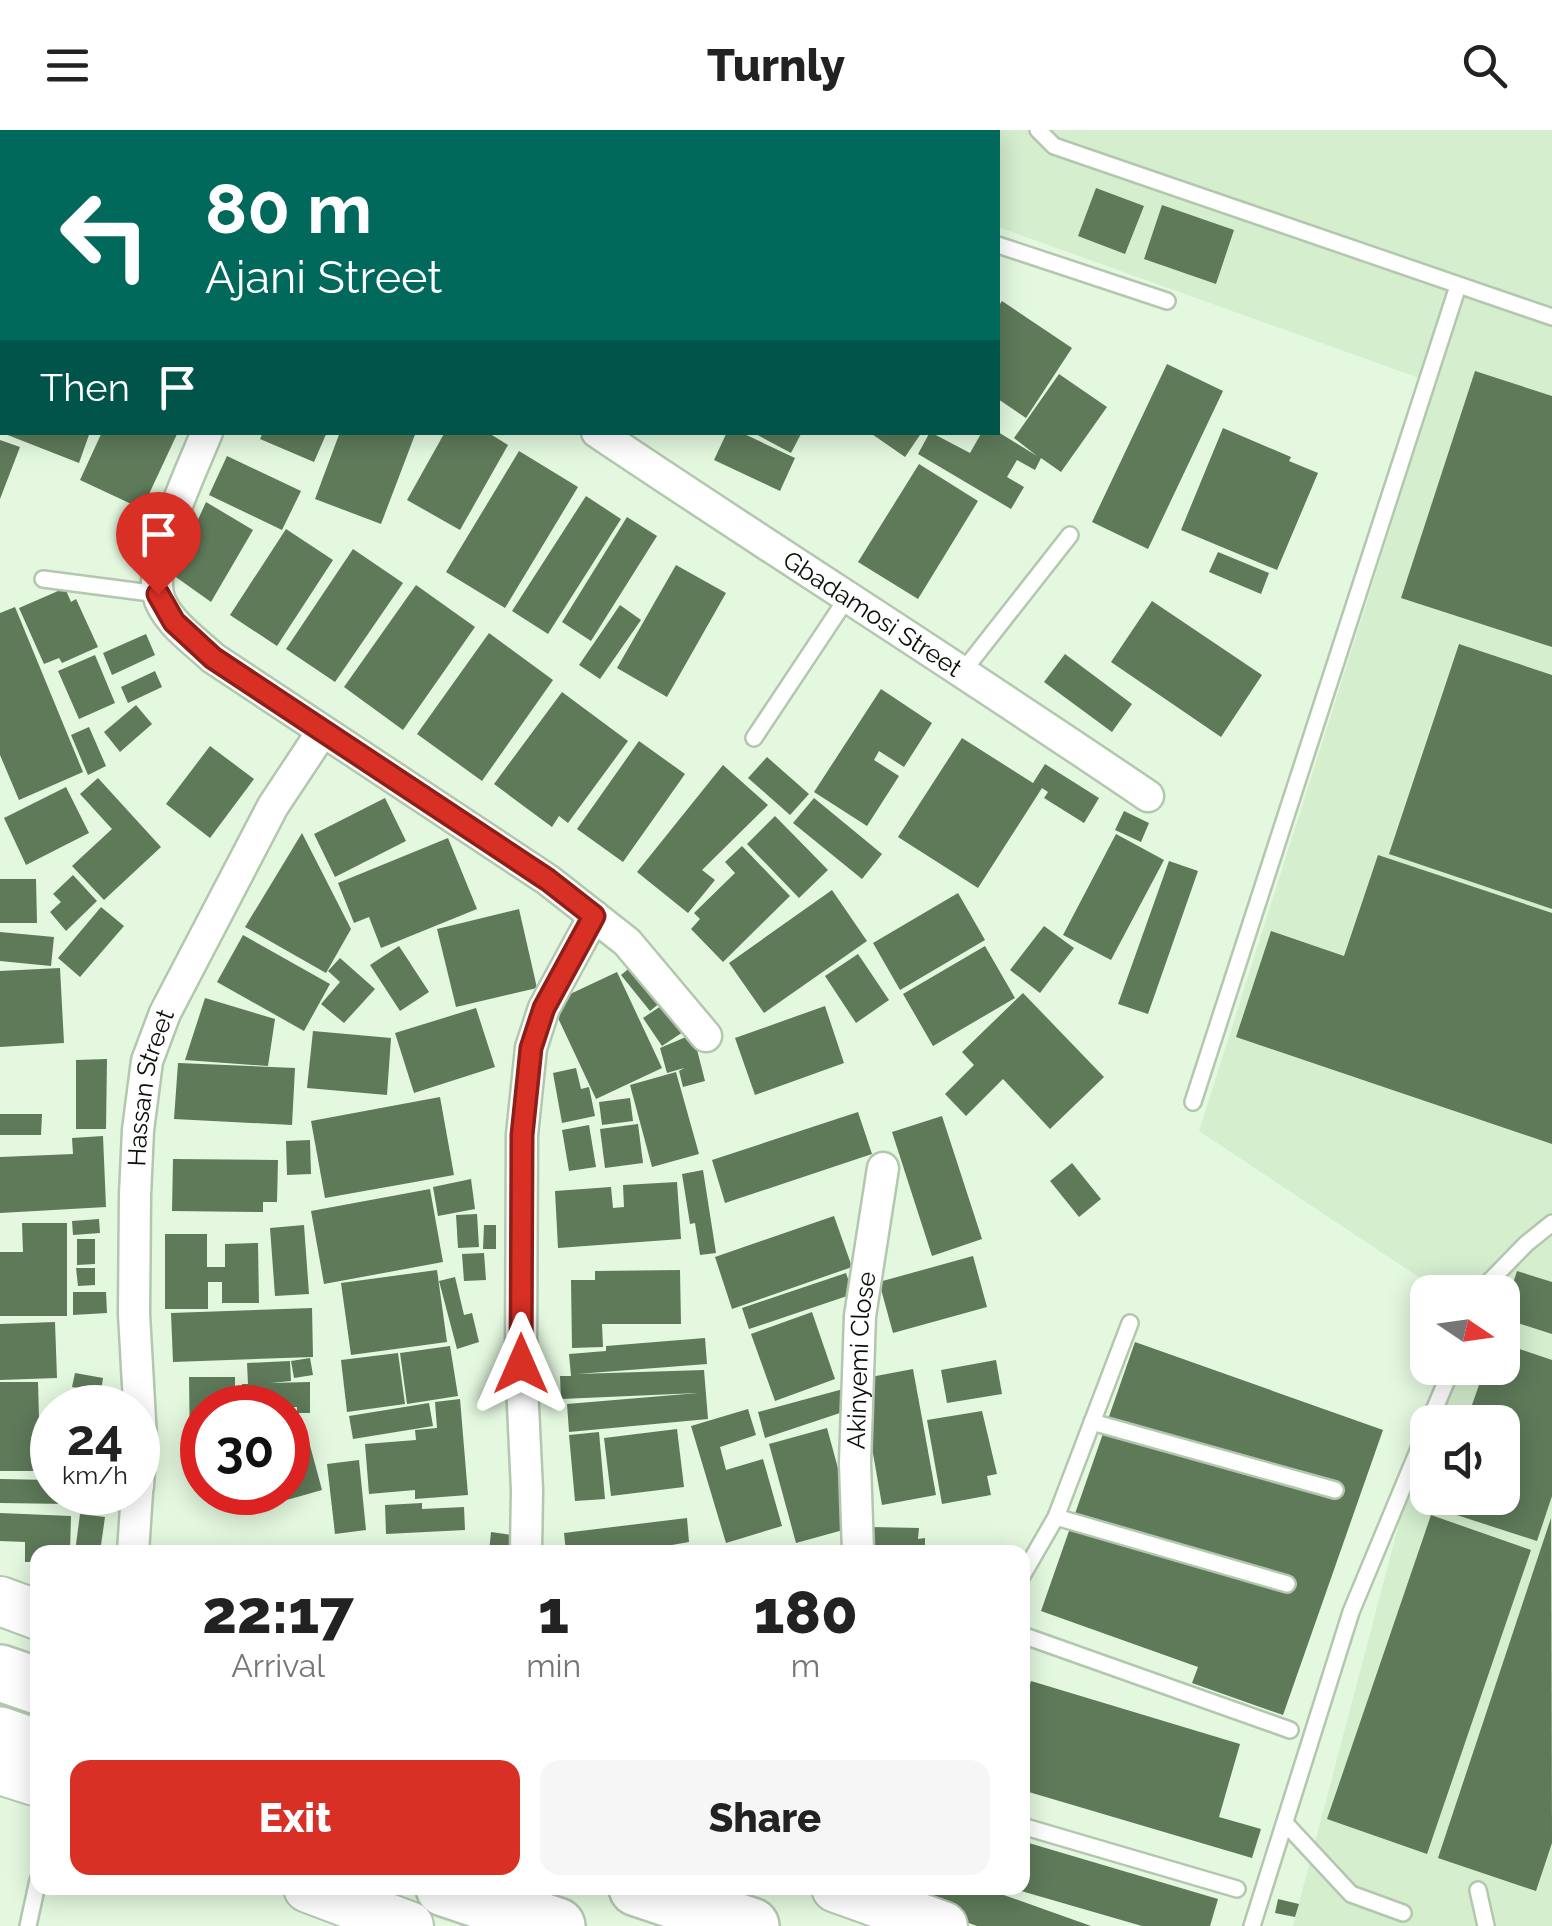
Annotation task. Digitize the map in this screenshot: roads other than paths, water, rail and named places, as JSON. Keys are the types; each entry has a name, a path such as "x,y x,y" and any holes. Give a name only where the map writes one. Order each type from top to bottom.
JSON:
{"highway":[{"path":"0,1673 30,1683"},
{"path":"0,1736 30,1745"},
{"path":"465,1895 557,1926"},
{"path":"658,1895 751,1926"}],"main road":[{"path":"0,1601 30,1612"},
{"path":"0,1770 30,1779"},
{"path":"327,1895 409,1926"},
{"path":"870,1895 943,1926"}],"street":[{"path":"206,435 161,550 158,594 174,622 213,658 548,880 627,942 706,1036"},
{"name":"Gbadamosi Street","path":"602,435 846,598 964,670 1148,796"},
{"name":"Hassan Street","path":"138,1385 135,1194 147,1061 164,1013 256,837 322,732"},
{"path":"526,1545 521,1364 524,1117 531,1048 544,1008 594,916"},
{"name":"Akinyemi Close","path":"858,1545 855,1463 860,1316 883,1168"},
{"name":"Hassan Street","path":"133,1545 135,1515"}],"lane":[{"path":"1038,130 1054,146 1552,317"},
{"path":"1000,246 1167,301"},
{"path":"1193,1102 1458,286"},
{"path":"964,670 1070,535"},
{"path":"43,579 158,594"},
{"path":"754,738 846,598"},
{"path":"1495,1275 1552,1223"},
{"path":"1030,1562 1056,1517 1130,1324"},
{"path":"1092,1422 1335,1490"},
{"path":"1252,1926 1351,1612 1410,1469"},
{"path":"1056,1517 1288,1584"},
{"path":"1030,1637 1290,1730"},
{"path":"1285,1823 1351,1894 1403,1913"},
{"path":"1030,1828 1237,1889"},
{"path":"1478,1890 1486,1926"},
{"path":"28,1926 35,1895"}]}
